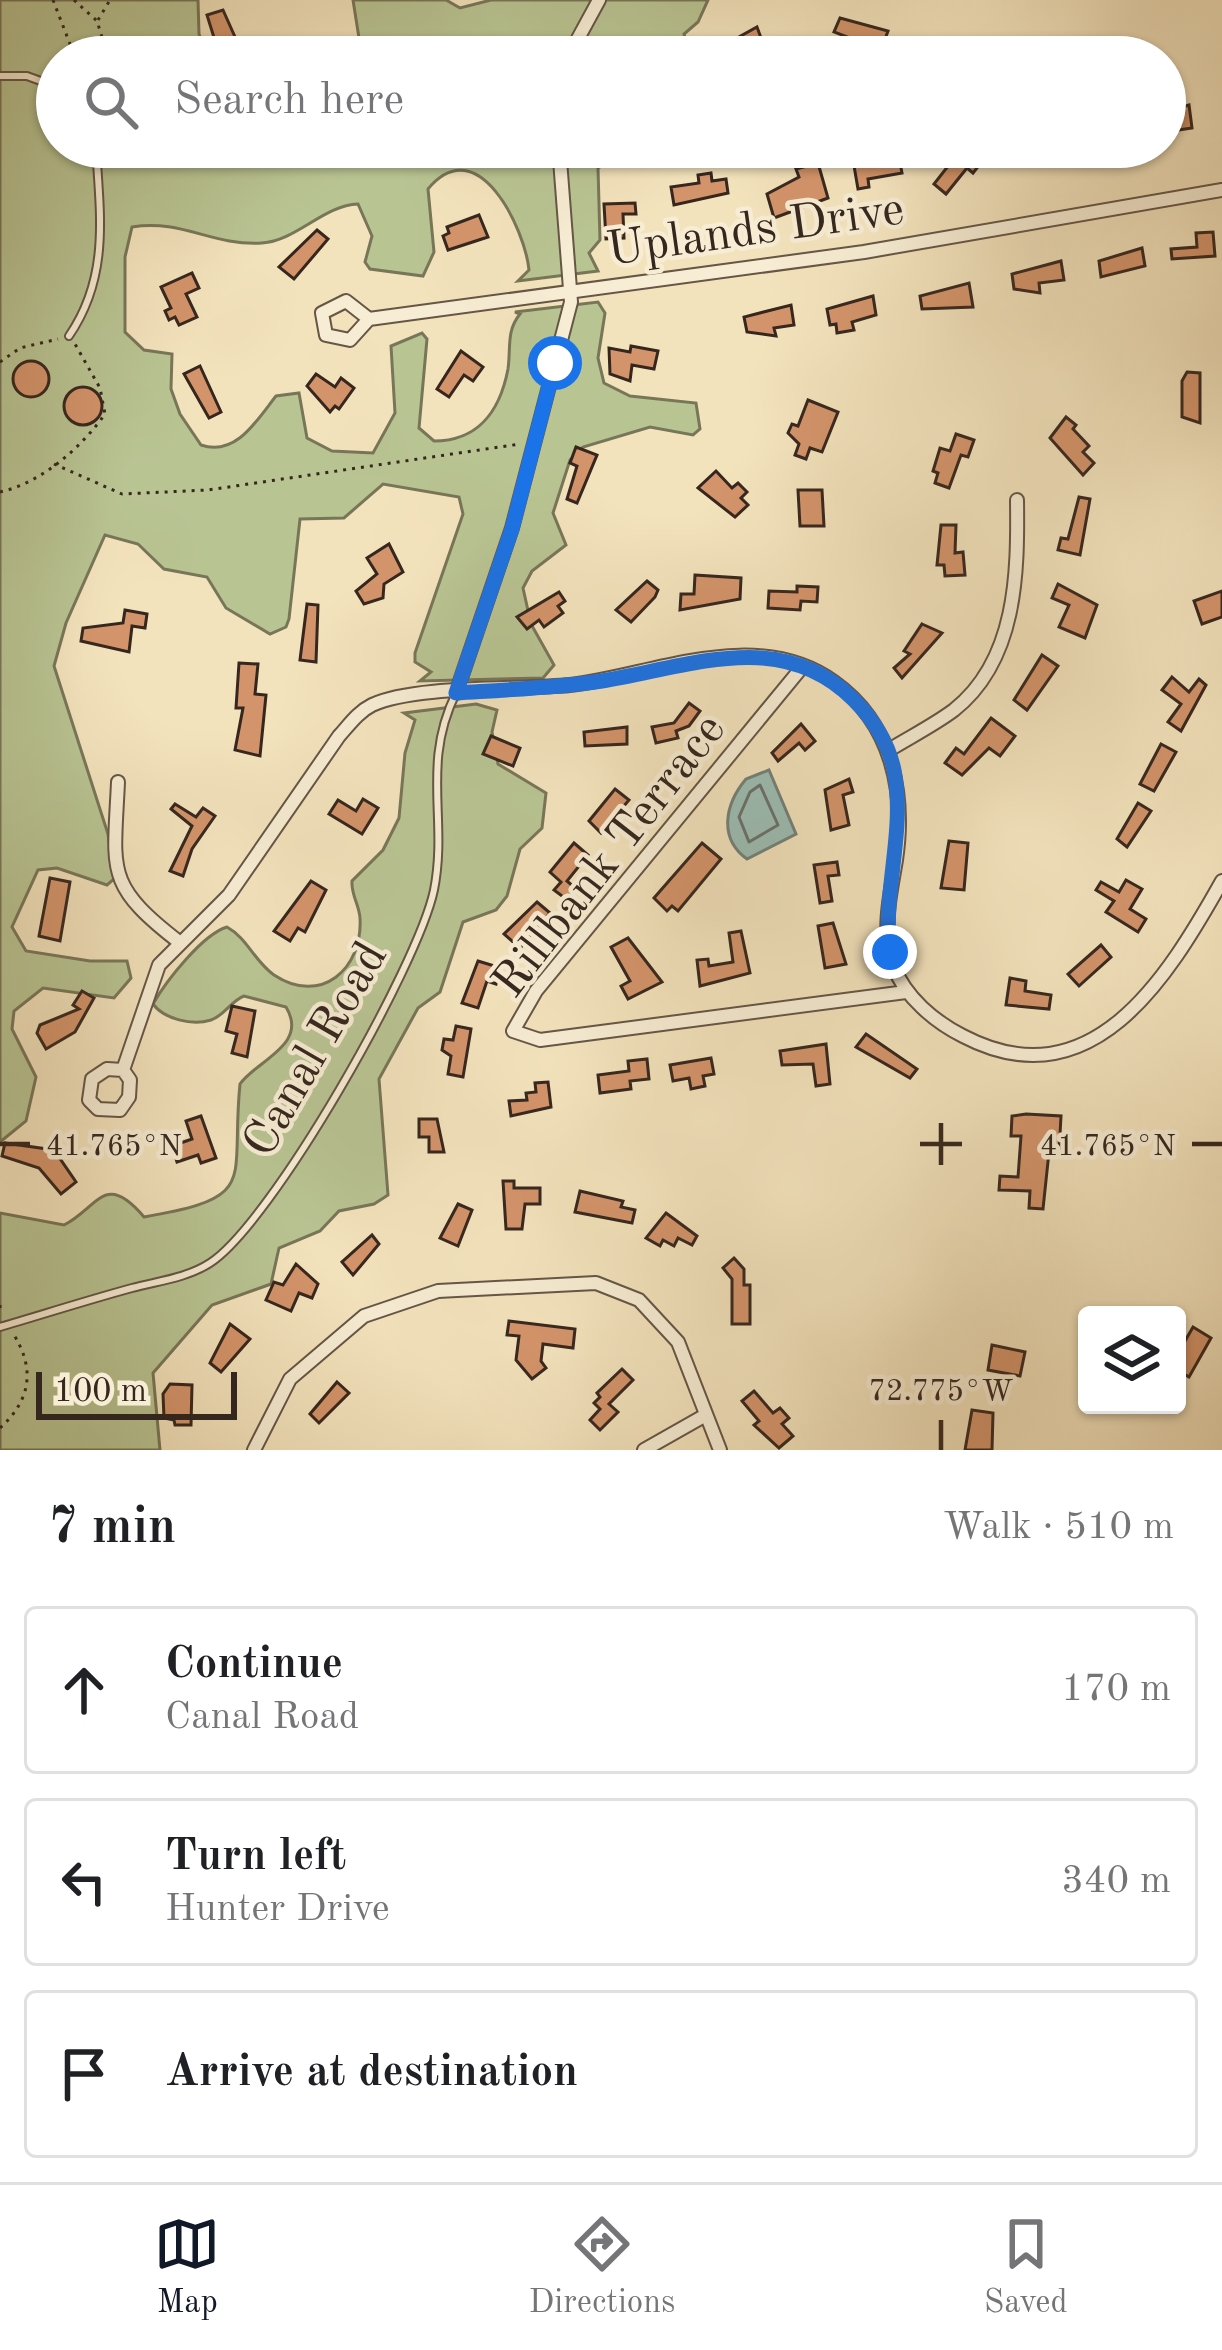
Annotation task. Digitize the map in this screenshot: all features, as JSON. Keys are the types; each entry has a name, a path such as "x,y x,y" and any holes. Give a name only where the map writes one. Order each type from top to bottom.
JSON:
{"street":[{"path":"579,36 599,0"},
{"name":"Canal Road","path":"456,693 512,529 573,287 561,168"},
{"name":"Uplands Drive","path":"368,319 573,287 864,252 1222,190"},
{"path":"889,750 954,710 997,653 1012,601 1017,500"},
{"path":"123,1070 149,988 179,942 229,896 358,714 388,700 607,680 722,657 755,656 803,666 836,683 856,702 889,750 898,820 886,926 896,972 906,992 981,1046 1011,1056 1058,1056 1101,1034 1156,985 1222,881"},
{"name":"Rillbank Terrace","path":"803,666 536,991 513,1031 540,1040 906,992"},
{"path":"118,782 114,871 141,913 179,942"},
{"path":"254,1450 290,1378 364,1316 438,1291 596,1283 639,1300 678,1342 720,1450"},
{"path":"644,1450 704,1416"}],"lane":[{"path":"0,76 36,79"},
{"path":"69,336 82,318 100,259 104,224 99,168"},
{"name":"Canal Road","path":"0,1327 193,1272 241,1235 364,1049 410,956 434,890 434,766 440,725 456,693"}],"path":[{"path":"53,0 67,36"},
{"path":"74,0 97,21 102,36"},
{"path":"97,21 110,0"},
{"path":"0,362 20,348 69,336 100,388 105,414 55,464 0,492"},
{"path":"55,464 122,494 208,490 533,442"},
{"path":"0,1327 17,1336 29,1385 22,1409 0,1428"}],"green space":[{"path":"0,0 198,0 200,36 36,36 36,168 598,168 600,240 589,253 598,271 518,281 529,270 519,232 496,192 481,177 464,171 447,174 428,189 434,252 423,276 370,269 365,262 372,236 358,204 333,210 287,236 262,243 227,241 167,227 132,227 125,257 125,332 144,350 172,354 171,389 180,414 201,445 225,446 235,441 276,396 299,393 307,438 332,451 373,453 395,413 391,346 422,333 427,339 419,428 434,441 463,436 484,421 499,398 511,333 520,314 515,312 598,302 605,313 598,358 604,383 630,396 696,403 700,429 693,435 650,427 583,447 570,460 553,513 566,545 532,571 523,588 531,624 554,665 543,678 420,681 431,672 415,662 415,653 463,514 459,497 383,484 344,518 300,519 289,619 286,627 270,634 226,608 207,577 164,569 138,544 105,535 66,623 54,666 108,834 114,879 107,885 57,868 38,870 12,927 26,951 90,961 127,961 131,978 114,998 43,988 14,1011 12,1029 36,1077 26,1121 0,1142"},
{"path":"353,0 446,0 460,8 491,0 708,0 698,22 685,36 359,36"},
{"path":"476,704 497,710 492,732 498,764 546,793 542,828 520,849 507,896 496,910 463,922 440,992 418,1008 379,1079 388,1195 374,1204 339,1211 320,1231 279,1248 271,1284 212,1305 153,1373 160,1450 0,1450 0,1213 64,1225 110,1194 130,1203 144,1217 207,1202 223,1192 236,1164 240,1084 286,1042 291,1020 286,1007 244,996 204,1022 171,1017 153,1004 196,948 227,927 267,970 291,984 323,984 336,977 354,953 359,936 352,881 383,850 399,818 405,753 415,720 404,713"}],"water":[{"path":"769,770 796,834 747,859 728,831 729,810 746,779"}],"building":[{"path":"223,10 235,36 214,36 207,15"},
{"path":"840,18 888,31 886,36 834,32"},
{"path":"1186,106 1192,128 1186,129"},
{"path":"819,168 828,198 774,218 767,194 799,177 796,169"},
{"path":"854,168 901,168 902,173 868,179 869,187 858,189"},
{"path":"947,168 967,168 946,194 934,184"},
{"path":"711,173 712,181 726,179 728,193 674,205 671,187 699,183 698,175"},
{"path":"635,203 636,214 623,214 624,238 606,239 604,204"},
{"path":"479,215 488,237 448,250 443,236 449,233 447,227"},
{"path":"317,230 328,239 294,279 279,267"},
{"path":"1213,232 1215,256 1172,259 1171,249 1197,247 1196,233"},
{"path":"1142,248 1145,266 1101,277 1099,261"},
{"path":"1061,261 1064,280 1039,283 1040,293 1014,289 1012,274"},
{"path":"192,273 199,288 186,294 197,317 179,325 175,317 169,320 165,311 171,308 161,287"},
{"path":"969,283 973,307 922,309 920,296"},
{"path":"873,296 876,315 852,322 854,330 837,333 836,324 830,325 827,309"},
{"path":"791,305 794,325 774,328 776,336 747,332 744,317"},
{"path":"631,346 658,351 654,369 632,365 630,381 610,374 609,348 630,352"},
{"path":"461,351 483,367 473,381 464,375 449,397 437,389"},
{"path":"31,361 43,367 49,379 43,391 31,397 19,391 13,379 19,367"},
{"path":"200,366 221,412 209,418 184,374"},
{"path":"1187,372 1200,373 1200,423 1182,417 1182,381"},
{"path":"316,374 335,387 341,378 354,388 339,409 335,406 330,412 307,386"},
{"path":"83,387 96,393 102,406 96,419 83,425 70,419 64,406 70,393"},
{"path":"808,400 838,412 822,452 810,448 806,459 795,455 799,444 788,433 792,424 798,426"},
{"path":"1066,417 1089,446 1083,452 1094,463 1083,475 1050,438"},
{"path":"956,434 974,440 968,457 961,455 949,488 935,483 938,473 933,471 940,448 950,451"},
{"path":"576,447 597,455 577,503 567,499 577,466 570,463"},
{"path":"716,471 732,488 738,483 747,492 741,498 748,505 735,517 698,488"},
{"path":"798,490 822,490 824,526 800,526"},
{"path":"1079,497 1090,499 1080,555 1058,550 1061,538 1068,539"},
{"path":"941,525 956,525 955,553 963,552 965,575 945,576 944,565 937,565"},
{"path":"389,544 403,572 384,584 383,598 364,604 356,591 377,574 367,558"},
{"path":"695,575 741,578 740,599 680,610 681,594 694,594"},
{"path":"647,581 658,590 631,622 616,610"},
{"path":"1058,584 1097,605 1085,638 1059,627 1069,605 1052,598"},
{"path":"797,586 818,587 817,602 801,601 800,610 768,608 769,591 797,592"},
{"path":"1222,591 1222,617 1202,624 1194,601"},
{"path":"559,592 565,601 558,606 563,613 544,627 539,620 527,629 517,617"},
{"path":"307,604 318,605 316,662 300,660"},
{"path":"125,610 147,614 145,628 132,626 129,652 81,641 83,628 123,623"},
{"path":"922,624 942,633 902,678 894,668 910,654 904,651"},
{"path":"1042,655 1058,666 1027,710 1014,700"},
{"path":"239,663 258,664 255,694 266,695 260,756 235,750 243,708 236,708"},
{"path":"1172,677 1189,692 1199,679 1206,685 1181,731 1168,722 1181,704 1162,690"},
{"path":"689,703 700,711 689,726 676,731 678,738 656,743 652,727 674,723"},
{"path":"991,718 1015,736 1000,756 989,748 962,775 945,763 956,748 964,754"},
{"path":"801,724 815,741 805,750 799,743 778,761 772,753"},
{"path":"627,727 627,744 585,746 584,732"},
{"path":"491,736 520,748 513,766 483,754"},
{"path":"1161,744 1176,752 1154,791 1140,784"},
{"path":"849,779 853,792 843,795 849,825 831,830 825,790"},
{"path":"615,789 629,800 601,833 589,821"},
{"path":"363,799 378,808 362,834 329,814 338,800 356,811"},
{"path":"1138,803 1151,811 1127,847 1117,839"},
{"path":"175,804 196,817 203,808 215,816 192,849 183,876 170,871 192,826 171,809"},
{"path":"949,841 968,843 964,890 941,888"},
{"path":"574,843 588,855 567,881 575,888 566,899 554,890 561,882 550,872"},
{"path":"702,843 721,859 678,911 672,906 667,911 654,898"},
{"path":"837,862 839,875 828,876 832,901 820,903 814,865"},
{"path":"50,878 70,882 60,941 39,936"},
{"path":"1126,880 1142,889 1130,909 1146,919 1138,932 1106,912 1114,901 1096,890 1101,882 1119,892"},
{"path":"311,881 326,890 305,932 298,928 290,941 274,931"},
{"path":"537,902 550,913 520,948 504,934"},
{"path":"833,923 846,964 825,968 818,926"},
{"path":"741,931 750,973 700,986 697,960 708,959 709,966 733,962 729,933"},
{"path":"628,938 662,982 628,999 621,986 630,981 611,947"},
{"path":"1101,945 1111,957 1079,986 1068,974"},
{"path":"478,961 501,968 496,984 487,981 478,1008 462,1003"},
{"path":"1010,978 1026,981 1025,991 1051,995 1049,1009 1006,1005"},
{"path":"82,991 94,998 75,1032 46,1049 37,1033 40,1025 79,1009 73,1005"},
{"path":"232,1006 255,1011 247,1057 232,1053 237,1034 226,1031"},
{"path":"456,1026 471,1029 463,1077 448,1074 451,1056 442,1050 444,1039 453,1040"},
{"path":"866,1034 917,1069 910,1078 856,1047"},
{"path":"826,1044 830,1084 816,1086 813,1064 782,1065 780,1051"},
{"path":"711,1058 714,1074 703,1076 705,1086 691,1089 689,1078 673,1081 670,1065"},
{"path":"647,1059 649,1079 630,1081 631,1089 600,1093 598,1075 629,1071 628,1061"},
{"path":"548,1082 551,1107 511,1116 509,1101 527,1100 526,1093 536,1092 535,1083"},
{"path":"201,1116 216,1158 201,1163 198,1155 177,1162 172,1146 192,1139 186,1121"},
{"path":"1012,1116 1061,1116 1059,1152 1049,1152 1043,1209 1029,1208 1030,1191 999,1190 1000,1176 1018,1177 1021,1136 1011,1136"},
{"path":"419,1119 437,1119 444,1152 429,1152 429,1137 419,1137"},
{"path":"5,1143 54,1150 76,1182 61,1194 39,1168 2,1156"},
{"path":"503,1181 514,1181 514,1188 540,1188 540,1204 525,1204 522,1229 506,1229"},
{"path":"580,1191 623,1201 621,1207 635,1210 632,1223 575,1212"},
{"path":"458,1204 472,1210 458,1246 440,1238"},
{"path":"666,1213 697,1236 692,1245 678,1238 674,1246 663,1240 660,1246 646,1238"},
{"path":"372,1235 379,1244 353,1275 342,1262"},
{"path":"734,1258 744,1269 744,1285 750,1285 750,1324 732,1324 732,1279 723,1268"},
{"path":"296,1264 318,1284 312,1298 299,1293 291,1311 266,1300 274,1282 283,1285"},
{"path":"509,1321 575,1329 573,1348 543,1344 541,1361 546,1368 532,1379 516,1360 519,1336 507,1335"},
{"path":"230,1324 250,1339 221,1372 210,1363"},
{"path":"1193,1327 1211,1338 1189,1377 1186,1375 1186,1339"},
{"path":"992,1345 1025,1352 1020,1376 988,1370"},
{"path":"622,1369 633,1380 609,1404 618,1412 600,1430 590,1420 600,1409 594,1403 600,1397 597,1393"},
{"path":"337,1382 349,1393 319,1423 310,1414"},
{"path":"170,1384 192,1385 191,1425 175,1425 174,1420 164,1418 163,1394"},
{"path":"754,1391 773,1413 780,1408 789,1418 782,1424 793,1436 779,1448 754,1425 759,1421 742,1401"},
{"path":"972,1410 993,1413 992,1450 965,1450"}],"route":[{"path":"555,363 512,529 456,693 573,685 722,657 780,658 818,672 856,702 889,750 898,820 886,926 890,952"}]}
